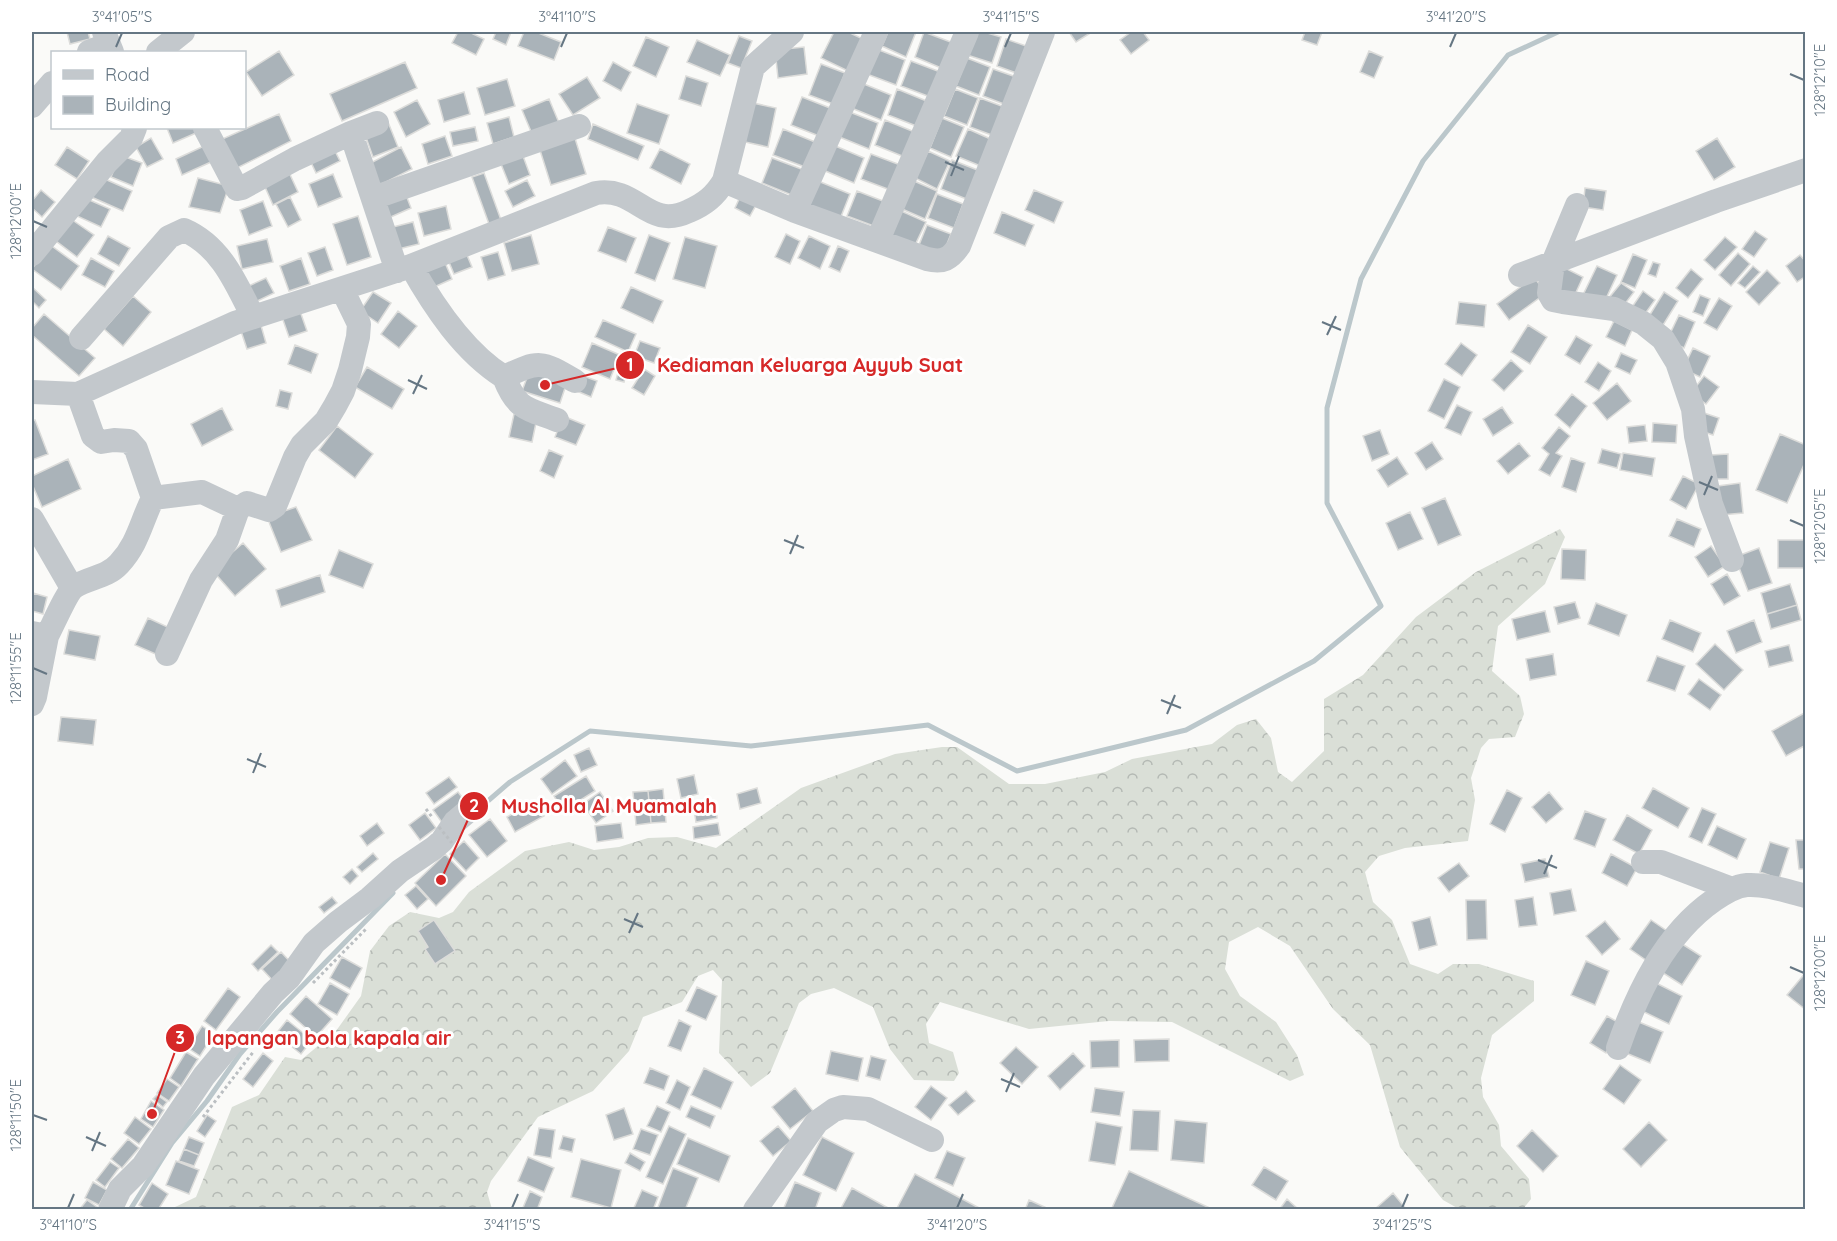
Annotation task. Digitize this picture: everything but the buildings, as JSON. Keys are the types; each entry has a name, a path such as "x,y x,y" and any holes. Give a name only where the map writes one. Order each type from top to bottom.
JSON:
{"street":[{"path":"164,51 183,32"},
{"path":"32,392 78,394 235,323 404,269 585,197 606,192 628,197 660,217 678,217 702,205 715,195 724,181 753,67 792,32"},
{"path":"795,211 876,32"},
{"path":"878,240 967,32"},
{"path":"724,181 795,211 935,261 942,261 952,256 959,246 1042,32"},
{"path":"32,106 51,84"},
{"path":"206,129 237,189 295,159 377,123"},
{"path":"373,198 579,126"},
{"path":"32,254 107,162 131,138 135,129"},
{"path":"351,133 373,198 404,269 474,352 504,377 512,396 523,407 557,420"},
{"path":"1520,275 1716,201 1806,170"},
{"path":"1577,205 1553,262 1549,293 1553,300 1614,309 1643,323 1664,339 1677,362 1693,409 1696,436 1711,504 1732,560"},
{"path":"81,338 169,237 184,231 196,236 214,251 229,269 253,317"},
{"path":"167,654 201,580 227,540 238,509 247,503 269,510 275,506 299,451 326,421 343,392 358,337 359,324 342,289"},
{"path":"504,377 537,364 553,368 574,381"},
{"path":"32,704 35,698 39,634 72,588 100,578 121,562 137,541 141,522 153,498 136,449 129,441 101,442 93,436 78,394"},
{"path":"153,498 202,492 238,509"},
{"path":"32,519 72,588"},
{"path":"110,1209 120,1189 143,1166 200,1081 273,993 289,978 314,943 400,871 434,848 442,841 455,822 468,811"},
{"path":"1643,862 1662,862 1732,889"},
{"path":"1618,1048 1629,1016 1652,970 1681,929 1699,911 1732,889 1746,885 1767,886 1806,896"},
{"path":"755,1209 817,1122 834,1110 843,1107 868,1109 932,1140"}],"path":[{"path":"439,827 452,843"},
{"path":"307,988 368,927"},
{"path":"197,1125 256,1048"}],"green space":[{"path":"1560,529 1565,537 1545,584 1498,626 1492,671 1520,696 1524,714 1515,737 1489,739 1481,748 1471,778 1475,800 1468,841 1405,848 1379,856 1365,872 1373,902 1392,920 1410,964 1438,974 1453,964 1479,964 1534,981 1534,1001 1492,1035 1481,1078 1483,1097 1499,1125 1501,1146 1529,1179 1531,1199 1523,1209 1459,1209 1443,1200 1400,1147 1370,1045 1333,1009 1290,946 1258,927 1229,942 1225,969 1240,996 1276,1022 1297,1055 1304,1075 1290,1081 1172,1022 1109,1021 1029,1029 940,1002 926,1024 929,1043 953,1052 959,1073 954,1081 914,1080 890,1049 873,1007 834,988 811,994 799,1003 770,1073 751,1087 719,1053 722,980 713,970 698,976 682,1002 643,1017 629,1051 593,1091 538,1117 491,1181 487,1192 492,1209 169,1210 196,1197 232,1107 259,1095 285,1057 301,1060 336,1031 361,996 370,951 389,926 410,912 439,918 453,912 469,892 525,851 569,842 594,850 619,847 648,838 677,837 716,848 801,788 895,754 942,747 957,747 1009,784 1045,784 1105,772 1132,759 1212,744 1237,725 1256,719 1271,738 1278,772 1292,782 1324,751 1324,699 1363,675 1416,617 1476,572"}],"waterway":[{"path":"474,813 510,782 590,731 751,746 928,725 1017,771 1186,730 1314,661 1381,606 1327,503 1327,408 1361,279 1423,161 1508,55 1558,32"},
{"path":"130,1210 172,1143 207,1101 240,1054 277,1012 393,893"}],"place":[{"name":"Kediaman Keluarga Ayyub Suat","path":"545,385"},
{"name":"Musholla Al Muamalah","path":"441,880"},
{"name":"lapangan bola kapala air","path":"152,1114"}]}
